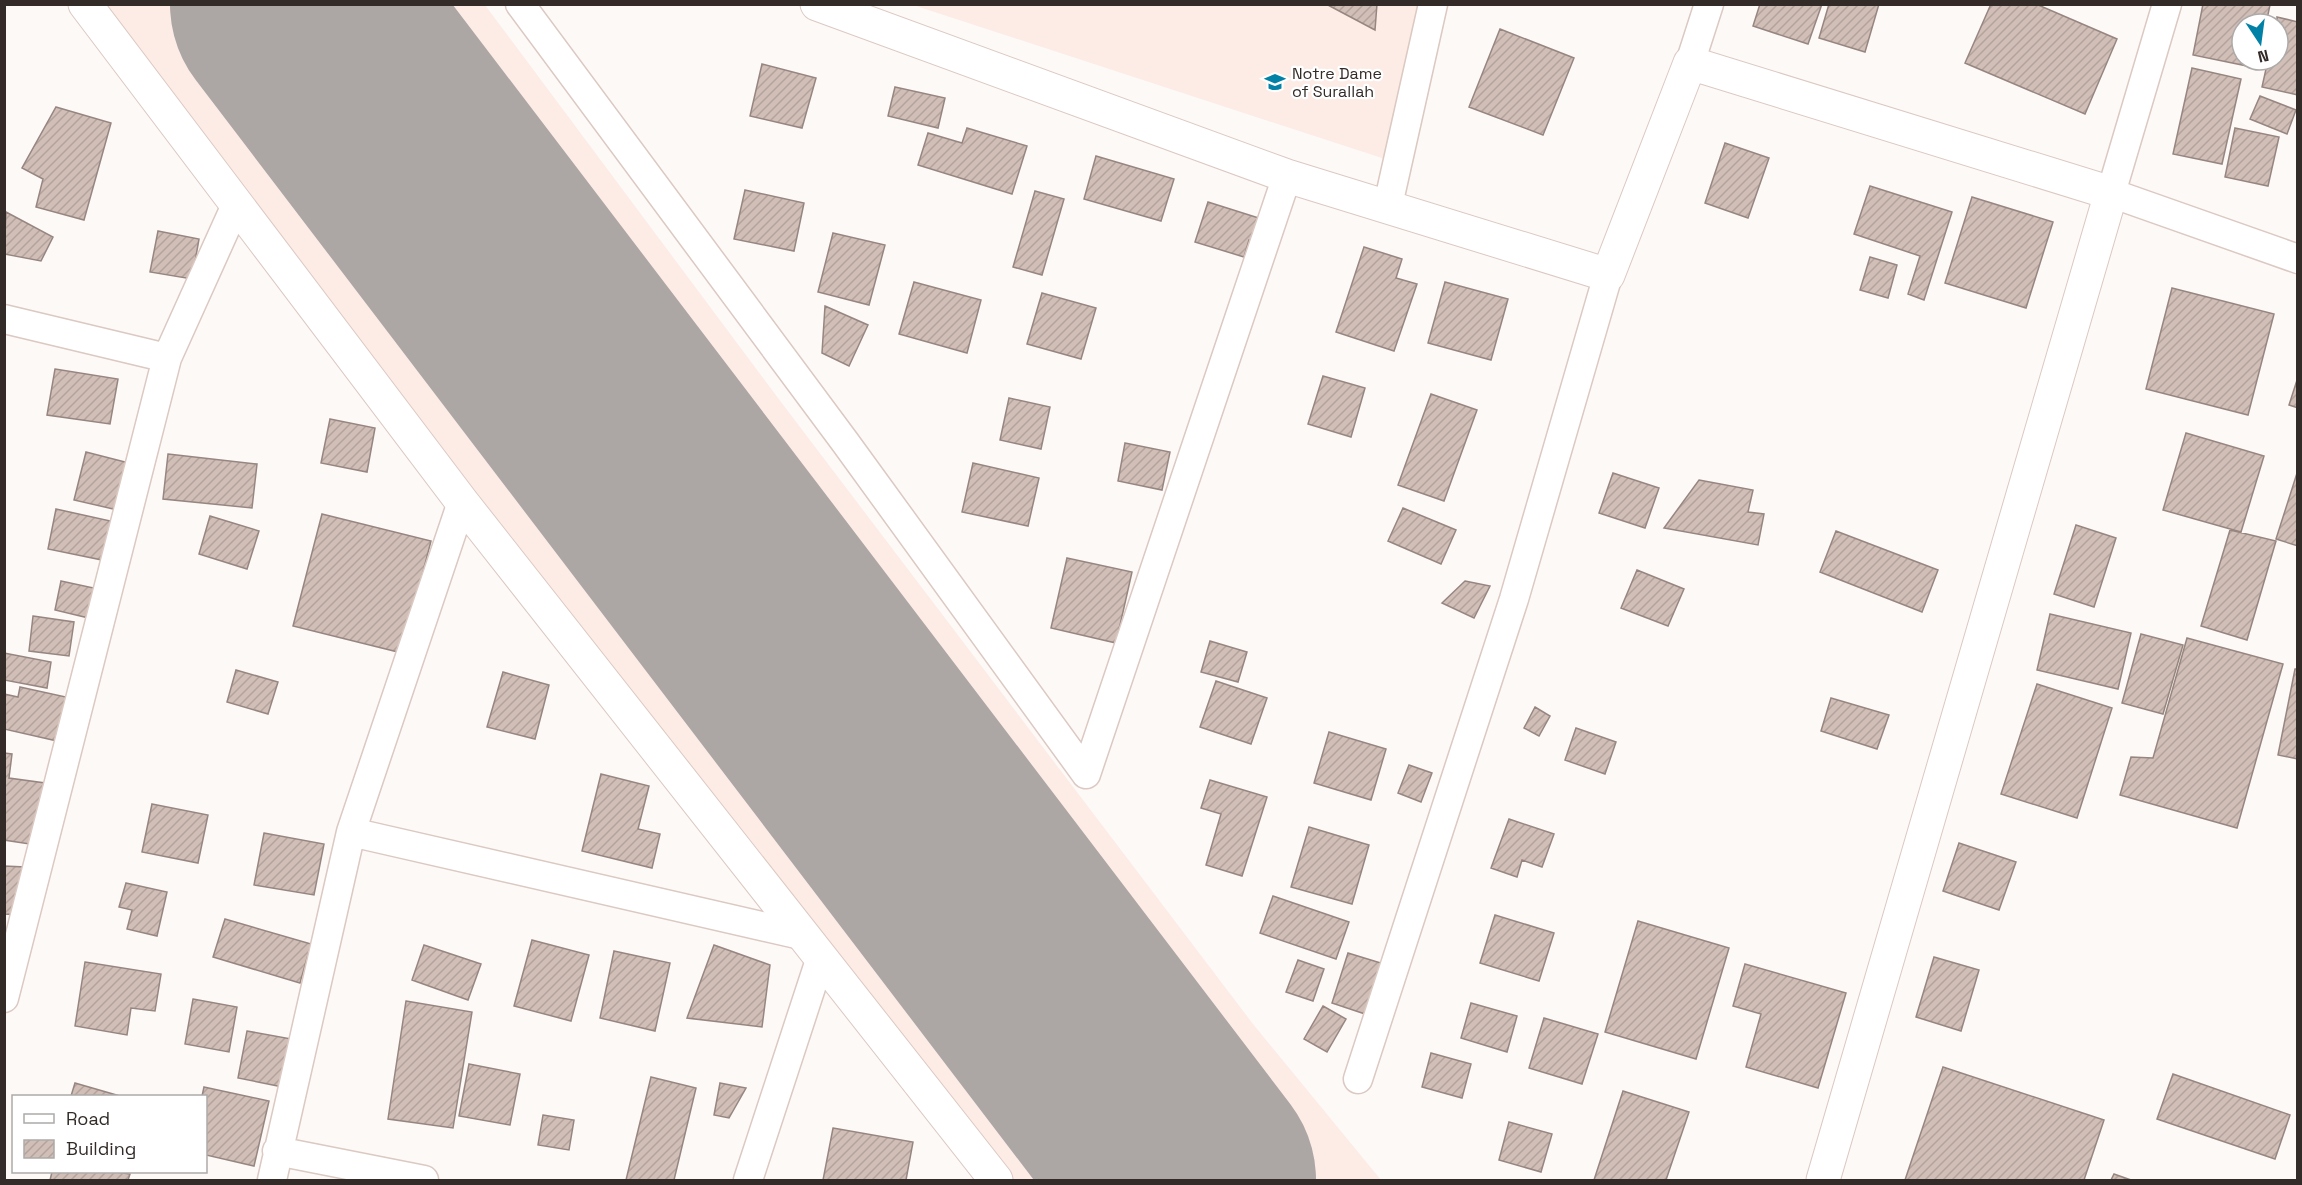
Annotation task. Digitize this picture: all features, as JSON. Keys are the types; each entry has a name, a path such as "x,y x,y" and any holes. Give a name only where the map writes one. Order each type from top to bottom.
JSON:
{"street":[{"path":"85,4 462,502 810,948 996,1180"},
{"path":"520,4 838,432 1086,774 1287,176"},
{"path":"818,4 1287,176 1608,274"},
{"path":"1388,205 1433,4"},
{"path":"1358,1079 1514,599 1608,274 1690,63 1709,4"},
{"path":"1823,1180 2167,4"},
{"path":"1690,63 2111,193 2298,260"},
{"path":"4,998 167,358 236,205"},
{"path":"4,319 167,358"},
{"path":"272,1180 351,832 462,502"},
{"path":"351,832 810,948"},
{"path":"748,1180 810,948"},
{"path":"277,1151 424,1180"}],"shaded area":[{"path":"105,5 485,5 778,398 1253,1024 1381,1180 1010,1180 485,512"},
{"name":"Notre Dame of Surallah","path":"913,5 1418,5 1385,159"}],"building":[{"path":"1326,4 1377,4 1375,30"},
{"path":"1760,4 1822,4 1808,44 1753,26"},
{"path":"1829,4 1879,4 1865,52 1819,38"},
{"path":"1991,4 2036,4 2117,39 2085,114 1965,63"},
{"path":"2203,4 2270,5 2269,12 2230,12 2230,63 2193,55"},
{"path":"2290,20 2298,22 2298,95 2262,87 2265,72 2290,72"},
{"path":"1500,29 1574,58 1543,135 1469,107"},
{"path":"762,64 816,78 802,128 750,116"},
{"path":"2192,68 2241,79 2222,164 2173,154"},
{"path":"895,87 945,98 938,128 888,116"},
{"path":"2260,96 2296,110 2287,134 2250,119"},
{"path":"56,107 111,123 84,220 36,207 43,179 22,168"},
{"path":"967,128 1027,146 1012,194 918,165 928,133 962,143"},
{"path":"2235,128 2279,137 2268,186 2225,177"},
{"path":"1725,143 1769,158 1748,218 1705,203"},
{"path":"1096,156 1174,179 1161,221 1084,199"},
{"path":"1870,186 1952,212 1924,300 1908,294 1920,256 1854,234"},
{"path":"745,190 804,203 794,251 734,239"},
{"path":"1035,191 1064,199 1042,275 1013,267"},
{"path":"1972,197 2053,222 2026,308 1945,283"},
{"path":"1208,202 1265,220 1258,243 1249,240 1244,257 1195,242"},
{"path":"6,212 53,237 41,261 4,254"},
{"path":"158,231 199,239 192,279 150,272"},
{"path":"833,233 885,245 869,305 818,292"},
{"path":"1364,247 1402,259 1396,278 1417,284 1394,351 1336,332"},
{"path":"1870,257 1897,265 1888,298 1860,290"},
{"path":"914,282 981,300 967,353 899,334"},
{"path":"1445,282 1508,299 1491,360 1428,343"},
{"path":"2172,288 2274,314 2248,415 2146,389"},
{"path":"1042,293 1096,308 1081,359 1027,344"},
{"path":"825,306 868,325 849,366 822,353"},
{"path":"55,369 118,379 110,424 47,415"},
{"path":"1323,376 1365,388 1351,437 1308,424"},
{"path":"2298,377 2298,408 2289,405"},
{"path":"1431,394 1477,410 1444,501 1398,485"},
{"path":"1009,398 1050,407 1041,449 1000,440"},
{"path":"330,419 375,428 367,472 321,463"},
{"path":"2186,433 2264,456 2241,532 2163,510"},
{"path":"1125,443 1170,452 1162,490 1118,481"},
{"path":"86,452 133,464 122,511 74,500"},
{"path":"168,454 257,464 252,508 163,499"},
{"path":"973,463 1039,478 1028,526 962,512"},
{"path":"2298,470 2298,546 2276,539"},
{"path":"1613,473 1659,488 1645,528 1599,513"},
{"path":"1699,480 1753,490 1748,512 1764,514 1758,545 1664,528"},
{"path":"1403,508 1456,530 1441,564 1388,541"},
{"path":"56,509 115,522 107,561 48,549"},
{"path":"322,514 431,541 402,653 293,626"},
{"path":"210,516 259,531 247,569 199,554"},
{"path":"2076,525 2116,538 2094,607 2054,594"},
{"path":"2230,530 2276,541 2247,640 2201,626"},
{"path":"1836,531 1938,570 1922,612 1820,572"},
{"path":"1067,558 1132,572 1116,643 1051,628"},
{"path":"1637,570 1684,589 1668,626 1621,608"},
{"path":"61,581 103,590 97,620 55,610"},
{"path":"1465,581 1490,586 1474,618 1442,603"},
{"path":"2050,614 2131,633 2118,689 2037,670"},
{"path":"33,616 74,622 69,656 29,651"},
{"path":"2141,634 2183,645 2163,714 2122,703"},
{"path":"2187,638 2283,664 2237,828 2120,795 2131,757 2153,758"},
{"path":"1210,641 1247,652 1238,682 1201,672"},
{"path":"4,653 51,662 47,688 4,680"},
{"path":"2295,669 2298,669 2298,759 2278,755"},
{"path":"236,670 278,682 268,714 227,702"},
{"path":"503,672 549,685 535,739 487,727"},
{"path":"1216,681 1267,698 1251,744 1200,727"},
{"path":"2037,684 2112,708 2077,818 2001,794"},
{"path":"20,687 75,699 66,743 4,729 4,694 18,697"},
{"path":"1831,698 1889,715 1877,749 1821,731"},
{"path":"1535,707 1550,716 1539,736 1524,728"},
{"path":"1576,728 1616,742 1605,774 1565,760"},
{"path":"1329,732 1386,749 1371,800 1314,783"},
{"path":"4,753 12,754 9,778 45,783 36,845 4,840"},
{"path":"1409,765 1432,773 1421,802 1398,793"},
{"path":"601,774 649,786 638,829 660,834 652,868 582,851"},
{"path":"1210,780 1267,797 1242,876 1206,865 1221,814 1201,808"},
{"path":"152,804 208,815 198,863 142,852"},
{"path":"1509,819 1554,834 1542,867 1522,860 1517,877 1491,868"},
{"path":"1309,827 1369,845 1352,904 1291,887"},
{"path":"264,833 324,844 314,895 254,885"},
{"path":"1959,843 2016,862 1999,910 1943,891"},
{"path":"4,866 25,867 21,915 4,914"},
{"path":"126,883 167,892 157,936 127,929 132,910 119,907"},
{"path":"1273,896 1349,922 1336,959 1260,933"},
{"path":"1495,915 1554,933 1539,981 1480,963"},
{"path":"225,919 311,944 300,983 213,957"},
{"path":"1638,921 1729,948 1696,1059 1605,1032"},
{"path":"532,940 589,955 571,1021 514,1006"},
{"path":"424,945 481,964 468,1000 412,980"},
{"path":"714,945 770,965 762,1027 687,1018"},
{"path":"614,951 670,963 655,1031 600,1018"},
{"path":"1348,953 1384,964 1368,1015 1332,1003"},
{"path":"1934,957 1979,970 1961,1031 1916,1017"},
{"path":"1298,960 1324,969 1313,1001 1286,992"},
{"path":"85,962 161,974 155,1011 131,1008 127,1035 75,1026"},
{"path":"1745,964 1846,993 1818,1088 1746,1067 1761,1014 1733,1006"},
{"path":"193,999 237,1007 229,1052 185,1044"},
{"path":"406,1001 472,1012 453,1128 388,1119"},
{"path":"1471,1003 1517,1016 1507,1052 1461,1038"},
{"path":"1323,1006 1346,1019 1327,1052 1304,1039"},
{"path":"1544,1018 1598,1034 1582,1084 1529,1068"},
{"path":"247,1031 297,1040 288,1088 238,1078"},
{"path":"1431,1053 1471,1064 1462,1098 1422,1087"},
{"path":"469,1064 520,1074 510,1125 459,1116"},
{"path":"1943,1067 2104,1120 2084,1180 1905,1180"},
{"path":"2173,1074 2290,1115 2275,1159 2157,1119"},
{"path":"651,1077 696,1088 674,1180 626,1180"},
{"path":"75,1083 117,1095 71,1095"},
{"path":"720,1083 746,1088 729,1118 714,1115"},
{"path":"204,1087 269,1101 254,1166 207,1155 207,1095 202,1095"},
{"path":"1623,1091 1689,1112 1666,1180 1594,1180"},
{"path":"543,1115 574,1120 569,1150 538,1145"},
{"path":"1509,1122 1552,1134 1541,1172 1499,1160"},
{"path":"833,1128 913,1142 906,1180 823,1180"},
{"path":"52,1173 130,1174 128,1180 50,1180"},
{"path":"2114,1174 2131,1180 2111,1180"}],"runway":[{"path":"295,4 1191,1180"}],"place":[{"name":"Notre Dame of Surallah","path":"1275,82"}]}
